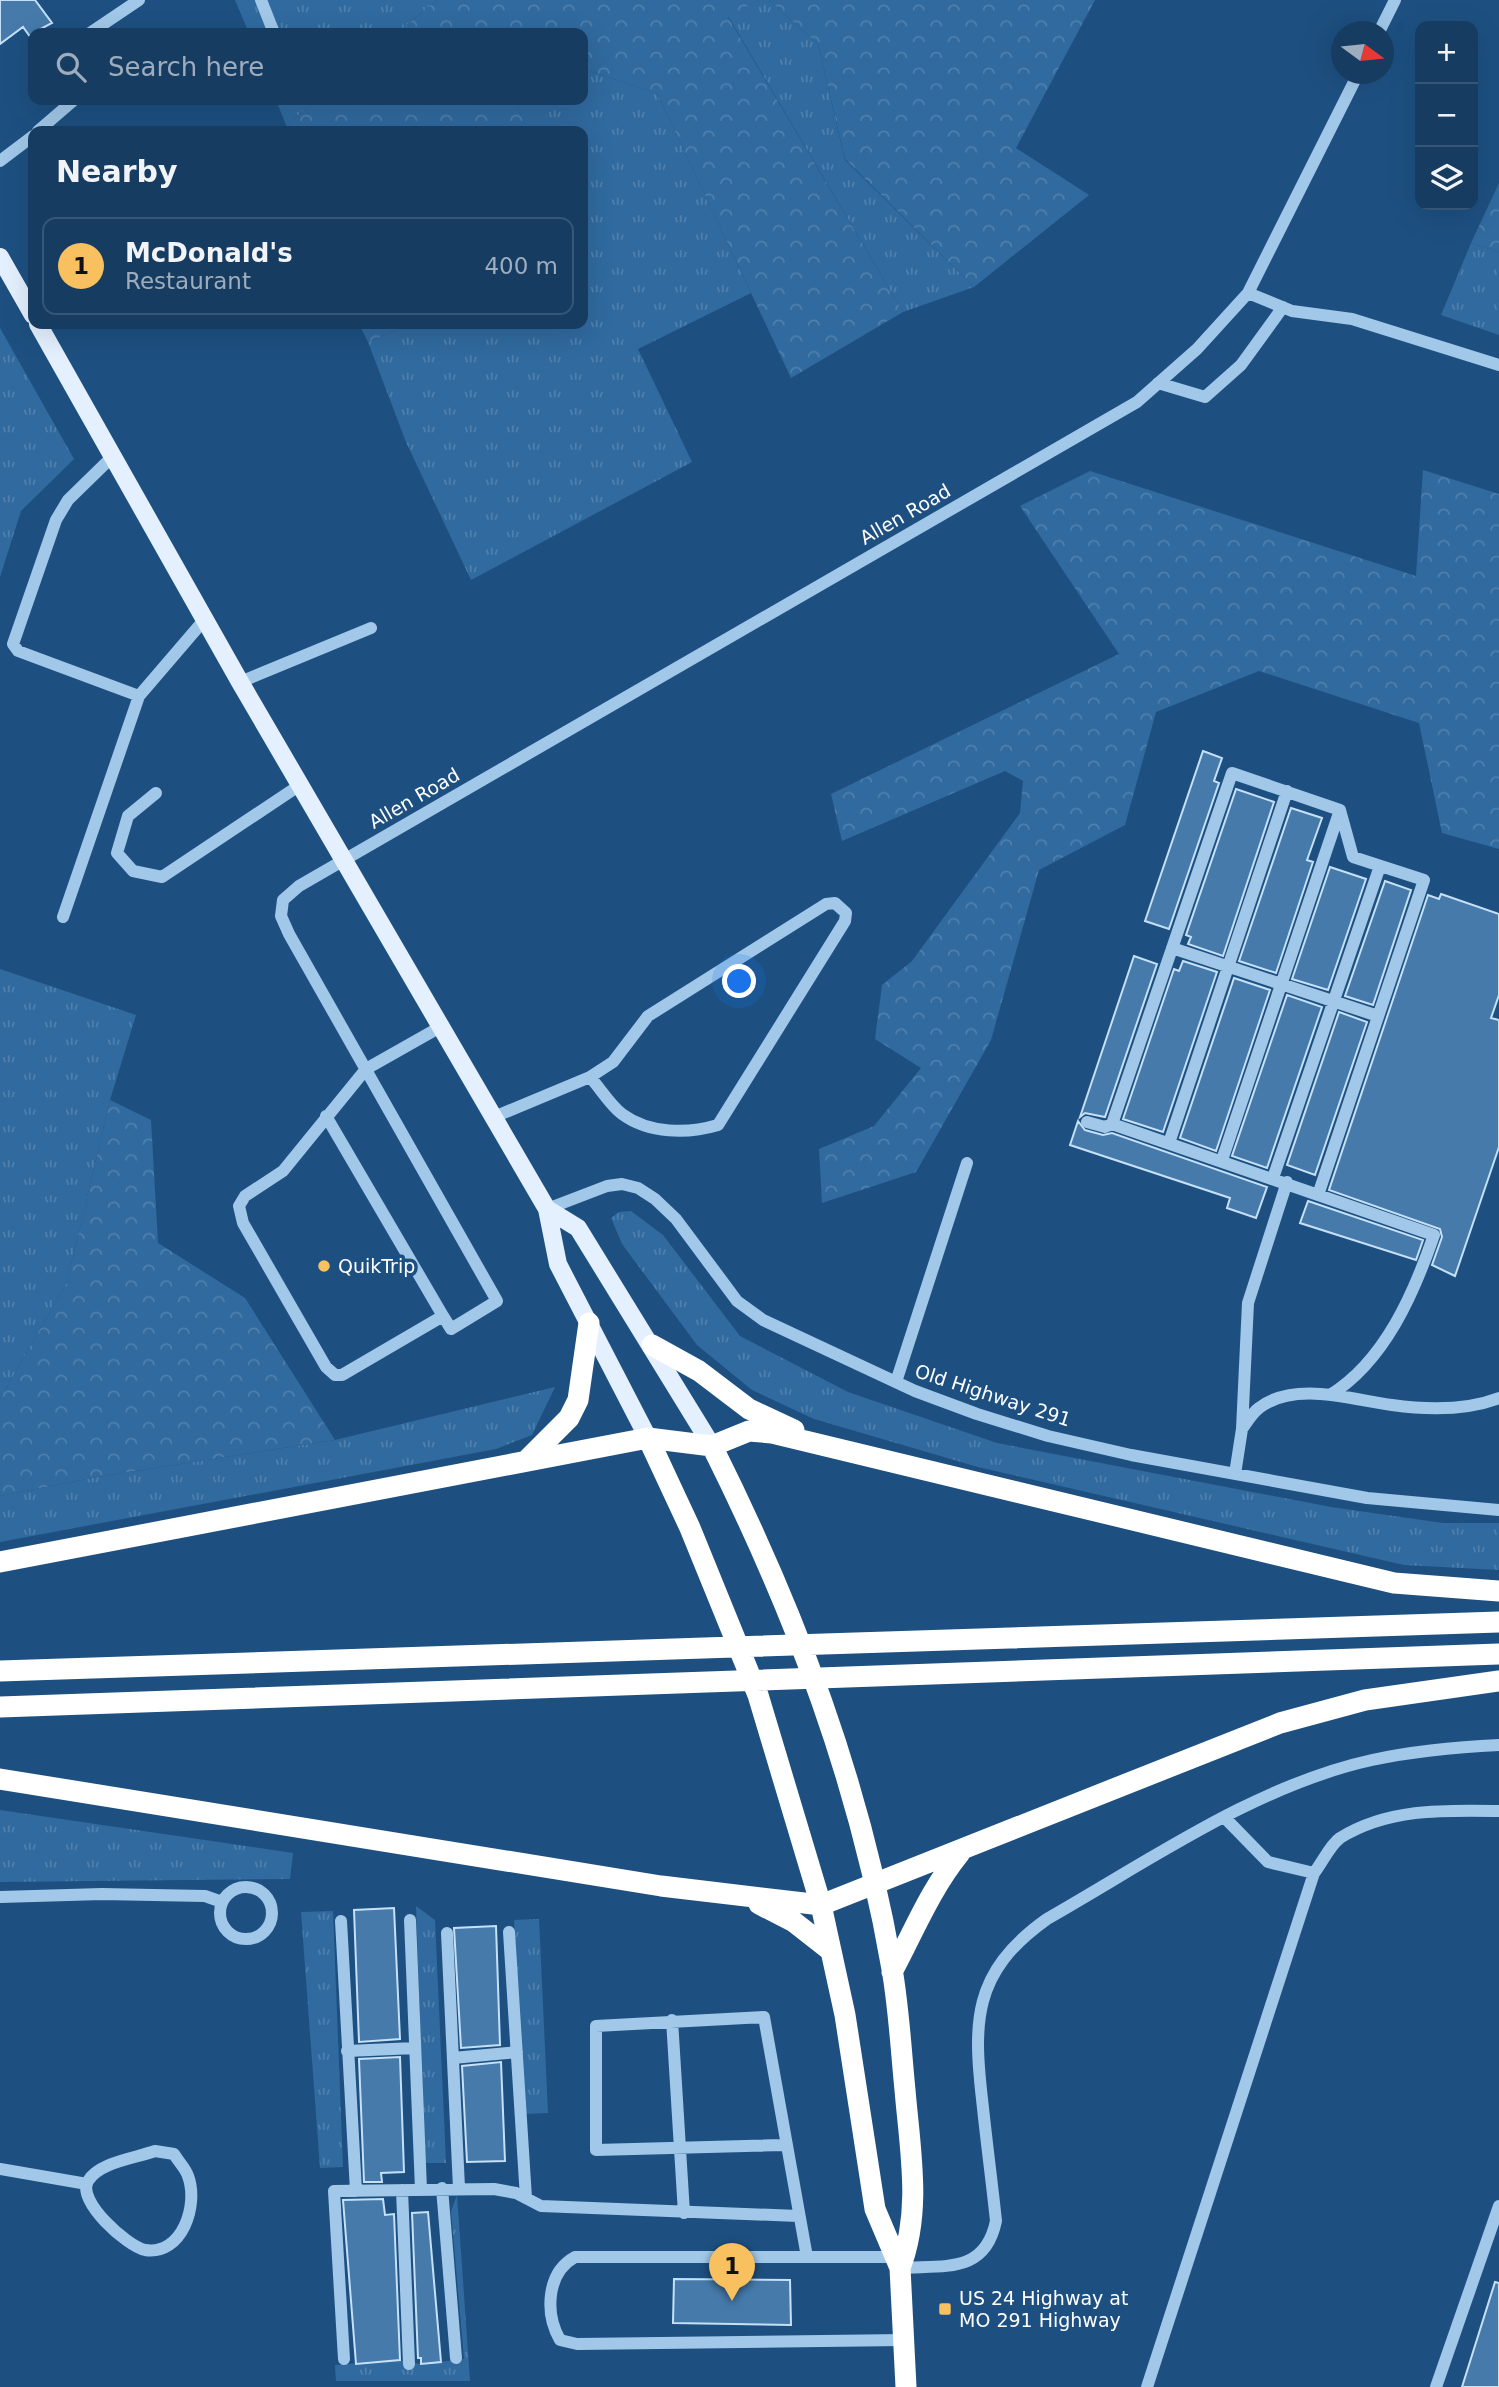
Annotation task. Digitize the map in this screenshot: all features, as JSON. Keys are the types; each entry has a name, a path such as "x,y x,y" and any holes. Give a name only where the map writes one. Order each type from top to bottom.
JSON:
{"highway":[{"path":"527,1459 569,1418 578,1400 589,1324"},
{"path":"652,1345 699,1371 749,1409 838,1449"},
{"path":"0,1562 527,1459 648,1438 712,1446 749,1432 772,1433 1394,1583 1499,1591"},
{"path":"648,1438 703,1559 758,1695 788,1787 821,1905 858,2093 875,2209 897,2262 905,2387"},
{"path":"712,1446 757,1536 819,1688 844,1765 876,1885 892,1972 913,2184 913,2220 897,2262"},
{"path":"0,1671 1499,1622"},
{"path":"0,1707 1499,1654"},
{"path":"0,1779 748,1898 821,1905 1280,1723 1365,1700 1499,1681"},
{"path":"892,1972 922,1907 940,1877 962,1850"},
{"path":"748,1898 794,1922 831,1951"}],"main road":[{"path":"0,257 28,306"},
{"path":"41,329 240,682 547,1209 558,1264 648,1438"},
{"path":"547,1209 578,1228 712,1446"}],"street":[{"path":"97,28 139,0"},
{"path":"261,0 272,28"},
{"path":"1384,21 1395,0"},
{"name":"Allen Road","path":"443,1316 451,1329 498,1301 281,916 283,900 289,893 344,860 1137,402 1197,349 1248,293 1353,84"},
{"path":"44,126 68,105"},
{"path":"0,161 28,140"},
{"path":"1248,293 1283,307 1352,319 1499,365"},
{"path":"1158,383 1205,397 1241,365 1283,307"},
{"path":"112,457 68,500 56,520 13,644 18,651 139,696"},
{"path":"63,917 139,696 205,619"},
{"path":"240,682 371,628"},
{"path":"1112,1124 1232,773 1339,810"},
{"path":"156,793 128,816 117,853 132,871 162,877 300,785"},
{"path":"1169,1143 1287,791"},
{"path":"1318,1195 1424,880 1353,857 1339,810"},
{"path":"1222,1160 1339,810"},
{"path":"1273,1178 1380,866"},
{"path":"494,1117 590,1077 613,1062 648,1016 826,904 835,903 846,913 845,921 718,1125 680,1131 648,1127 622,1114 590,1077"},
{"path":"1172,948 1378,1016"},
{"path":"326,1116 443,1316 349,1374 330,1372 243,1223 239,1206 244,1196 283,1171 326,1116 366,1069 442,1026"},
{"path":"1087,1122 1105,1127 1112,1124 1287,1182 1434,1235 1407,1304 1356,1375 1330,1395"},
{"path":"896,1382 967,1164"},
{"path":"1235,1474 1242,1429 1248,1303 1287,1182"},
{"name":"Old Highway 291","path":"547,1209 607,1186 622,1184 638,1188 655,1199 676,1219 737,1301 763,1320 896,1382 976,1414 1048,1436 1235,1474 1380,1500 1499,1510"},
{"path":"1242,1429 1260,1408 1270,1402 1297,1396 1330,1395 1431,1408 1461,1408 1499,1398"},
{"path":"904,2340 577,2344 560,2340 554,2330 550,2303 553,2279 566,2262 575,2257 807,2257 959,2264 981,2255 992,2239 996,2221 977,2053 977,2021 986,1989 1003,1959 1022,1936 1047,1919 1225,1818 1285,1788 1371,1760 1427,1750 1499,1745"},
{"path":"1147,2387 1314,1873 1338,1840 1379,1820 1431,1810 1499,1811"},
{"path":"1225,1818 1268,1862 1314,1873"},
{"path":"239,1888 260,1891 268,1898 272,1908 267,1929 249,1940 228,1933 220,1913 222,1902 229,1893 239,1888"},
{"path":"0,1897 102,1894 205,1896 222,1902"},
{"path":"410,1920 421,2189"},
{"path":"341,1922 356,2191"},
{"path":"509,1932 526,2198"},
{"path":"447,1933 459,2188"},
{"path":"785,2146 596,2150 596,2026 764,2017 807,2257"},
{"path":"672,2020 684,2213"},
{"path":"347,2051 415,2048"},
{"path":"453,2058 517,2052"},
{"path":"155,2151 174,2154 189,2177 192,2206 182,2233 162,2249 143,2250 99,2218 86,2193 87,2184 99,2170 155,2151"},
{"path":"0,2169 87,2184"},
{"path":"442,2188 456,2358"},
{"path":"344,2359 334,2191 494,2189 526,2198 541,2206 798,2216"},
{"path":"402,2190 409,2364"},
{"path":"1436,2387 1499,2206"}],"green space":[{"path":"235,0 437,0 403,28 247,28"},
{"path":"437,0 758,0 728,17 903,312 791,378 657,93 588,71 588,28 403,28"},
{"path":"758,0 769,0 818,44 845,160 974,287 903,312 728,16"},
{"path":"769,0 1095,0 1016,148 1089,195 974,287 845,159 818,44"},
{"path":"588,71 657,93 751,293 638,349 692,462 471,580 406,442 368,342 398,329 588,329 588,126 526,126 516,105 588,105"},
{"path":"278,105 311,105 286,125"},
{"path":"311,105 516,105 526,126 286,126"},
{"path":"1499,183 1499,252 1471,243"},
{"path":"1471,243 1499,252 1499,335 1441,315"},
{"path":"0,328 74,459 21,511 0,577"},
{"path":"362,329 398,329 368,342"},
{"path":"1423,470 1499,494 1499,849 1442,833 1419,723 1259,671 1156,712 1125,825 1039,870 991,1040 916,1172 822,1203 819,1149 874,1126 921,1068 875,1039 882,985 912,961 1020,813 1023,781 1005,771 842,841 831,794 1119,654 1020,506 1090,471 1416,576"},
{"path":"0,969 136,1015 110,1100 67,1282 0,1399"},
{"path":"110,1100 151,1120 158,1243 245,1298 335,1440 97,1477 0,1496 0,1399 67,1282"},
{"path":"631,1211 663,1235 740,1336 848,1392 997,1443 1331,1507 1443,1523 1499,1523 1499,1570 1404,1565 978,1467 814,1419 752,1390 697,1345 622,1244 611,1218 619,1212"},
{"path":"555,1387 532,1435 496,1449 0,1542 0,1496 97,1477 335,1440"},
{"path":"0,1810 293,1853 290,1879 0,1882"},
{"path":"416,1906 435,1920 446,2163 425,2163"},
{"path":"333,1911 343,2167 320,2168 301,1912"},
{"path":"539,1919 548,2113 524,2114 514,1920"},
{"path":"457,2195 470,2381 336,2381 335,2365 396,2360 421,2364 464,2359 451,2211"}],"building":[{"path":"0,0 35,0 52,23 42,28 28,28 28,34 23,27 0,44"},
{"path":"1203,751 1222,758 1214,781 1219,783 1169,929 1145,921"},
{"path":"1236,789 1274,802 1223,956 1188,944 1191,937 1186,935"},
{"path":"1291,808 1322,818 1307,860 1313,862 1276,973 1239,961"},
{"path":"1330,867 1366,879 1328,990 1292,979"},
{"path":"1385,881 1411,890 1373,1005 1345,996"},
{"path":"1441,894 1499,914 1499,995 1491,1018 1499,1020 1499,1147 1455,1276 1432,1265 1442,1237 1440,1229 1329,1190 1428,895 1439,899"},
{"path":"1134,956 1157,964 1105,1117 1085,1113 1080,1117"},
{"path":"1183,961 1217,972 1163,1132 1123,1119 1174,969 1179,971"},
{"path":"1234,978 1270,990 1216,1151 1180,1138"},
{"path":"1287,995 1322,1007 1267,1168 1232,1156"},
{"path":"1339,1012 1367,1022 1315,1175 1287,1165"},
{"path":"1078,1121 1085,1130 1103,1135 1112,1133 1267,1187 1256,1218 1227,1208 1230,1198 1070,1145"},
{"path":"1308,1201 1423,1240 1416,1260 1300,1223"},
{"path":"394,1908 400,2039 359,2042 354,1910"},
{"path":"496,1926 500,2045 461,2048 454,1928"},
{"path":"400,2057 404,2172 381,2173 382,2182 364,2182 359,2059"},
{"path":"501,2062 505,2161 467,2162 462,2066"},
{"path":"383,2199 385,2215 394,2214 400,2360 356,2364 343,2200"},
{"path":"428,2212 441,2362 421,2364 421,2358 418,2358 412,2213"},
{"path":"674,2279 790,2280 791,2325 673,2323"},
{"path":"1495,2282 1499,2283 1499,2387 1462,2387"}],"place":[{"name":"QuikTrip","path":"324,1266"},
{"name":"McDonald's","path":"732,2301"},
{"name":"US 24 Highway at MO 291 Highway","path":"945,2309"}]}
